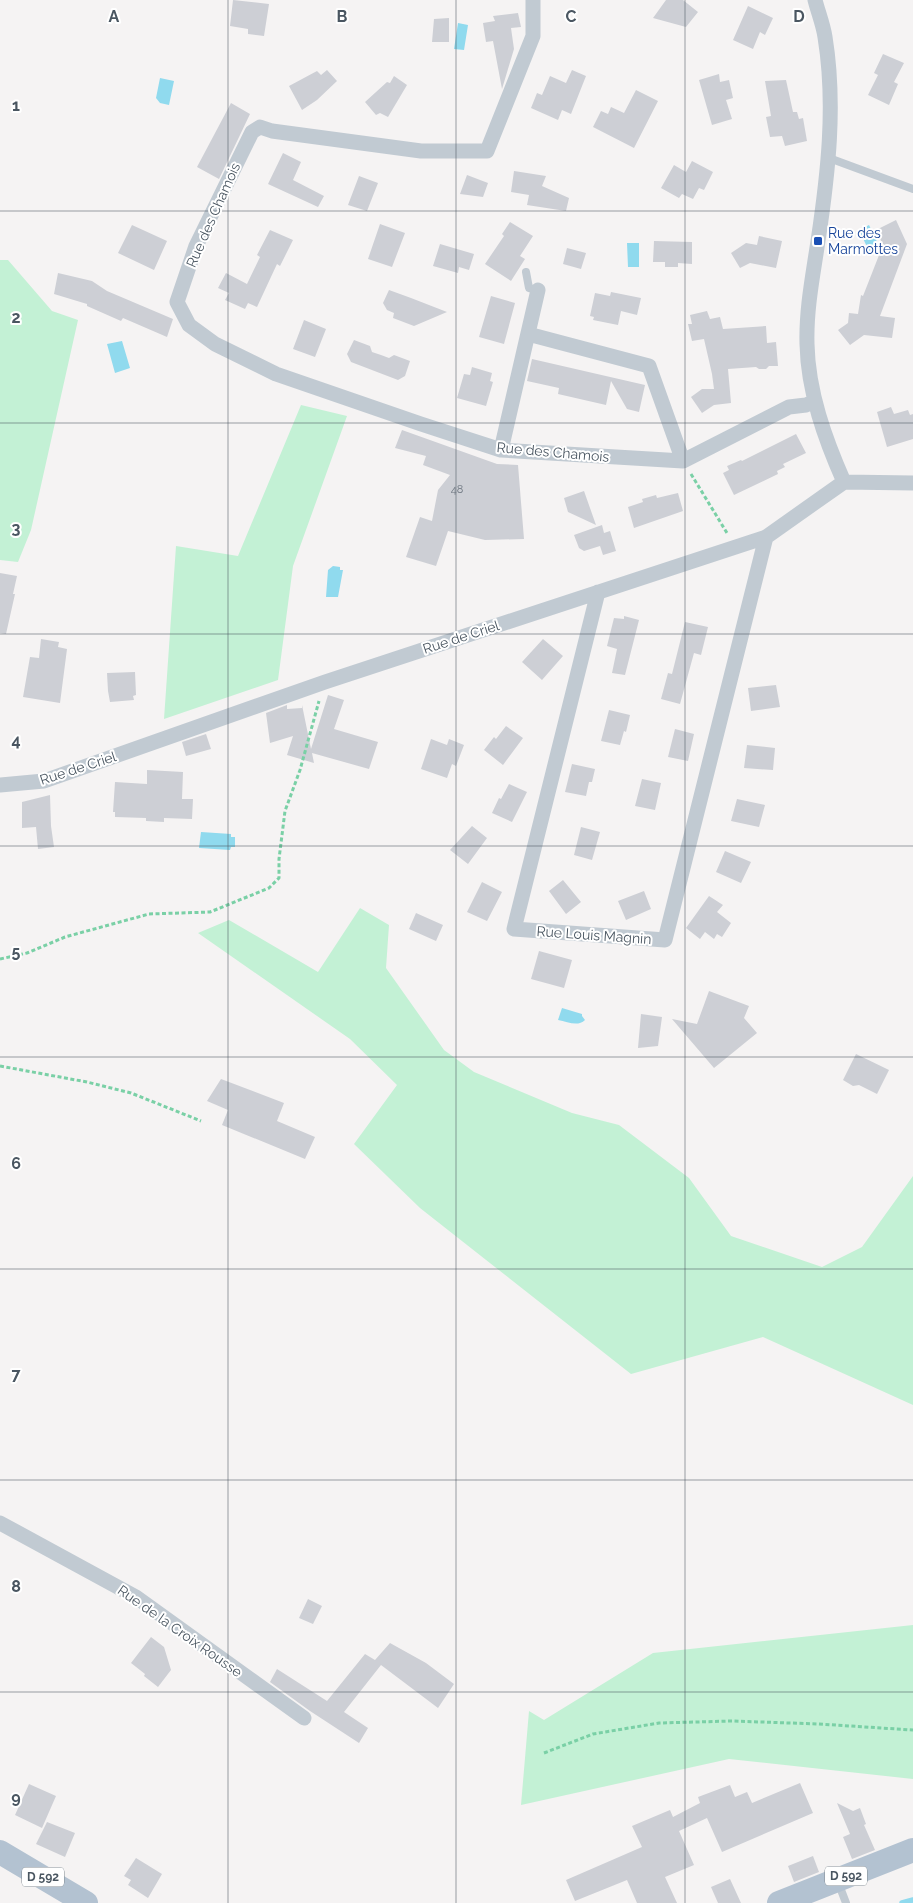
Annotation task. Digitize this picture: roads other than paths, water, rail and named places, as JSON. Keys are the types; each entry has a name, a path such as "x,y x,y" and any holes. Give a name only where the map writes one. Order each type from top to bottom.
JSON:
{"main road":[{"name":"D 592","path":"779,1903 913,1850"},
{"name":"D 592","path":"0,1852 86,1903"}],"street":[{"name":"Rue des Chamois","path":"533,0 533,36 487,151 421,151 272,131 260,127 252,132 196,246 177,302 189,325 215,344 276,374 500,450 683,461"},
{"path":"815,0 825,37 830,98 829,158 810,289 806,343 810,377 815,401 831,453 844,482 913,483"},
{"path":"500,450 538,290"},
{"path":"528,334 649,366 683,461 789,407 806,405 815,401"},
{"name":"Rue de Criel","path":"0,786 44,781 325,682 766,537 844,482"},
{"name":"Rue Louis Magnin","path":"598,592 514,929 665,940 766,537"},
{"name":"Rue de la Croix Rousse","path":"0,1523 136,1597 304,1718"}],"lane":[{"path":"829,158 913,189"},
{"path":"526,272 529,288 538,290"},
{"path":"837,1880 846,1903"}],"water":[{"path":"458,23 468,25 464,50 454,49"},
{"path":"160,78 174,81 169,105 160,103 156,98"},
{"path":"869,225 879,246 869,251 859,230"},
{"path":"627,243 639,243 639,267 628,267"},
{"path":"122,341 130,368 115,373 107,344"},
{"path":"333,566 340,567 340,570 343,570 338,597 326,597 328,570"},
{"path":"201,832 231,834 231,837 235,837 235,847 231,847 230,850 199,848"},
{"path":"562,1008 582,1014 585,1020 576,1024 558,1020"}],"waterway":[{"path":"902,1903 913,1900"}],"place":[{"name":"Rue des Marmottes","path":"818,241"}]}
